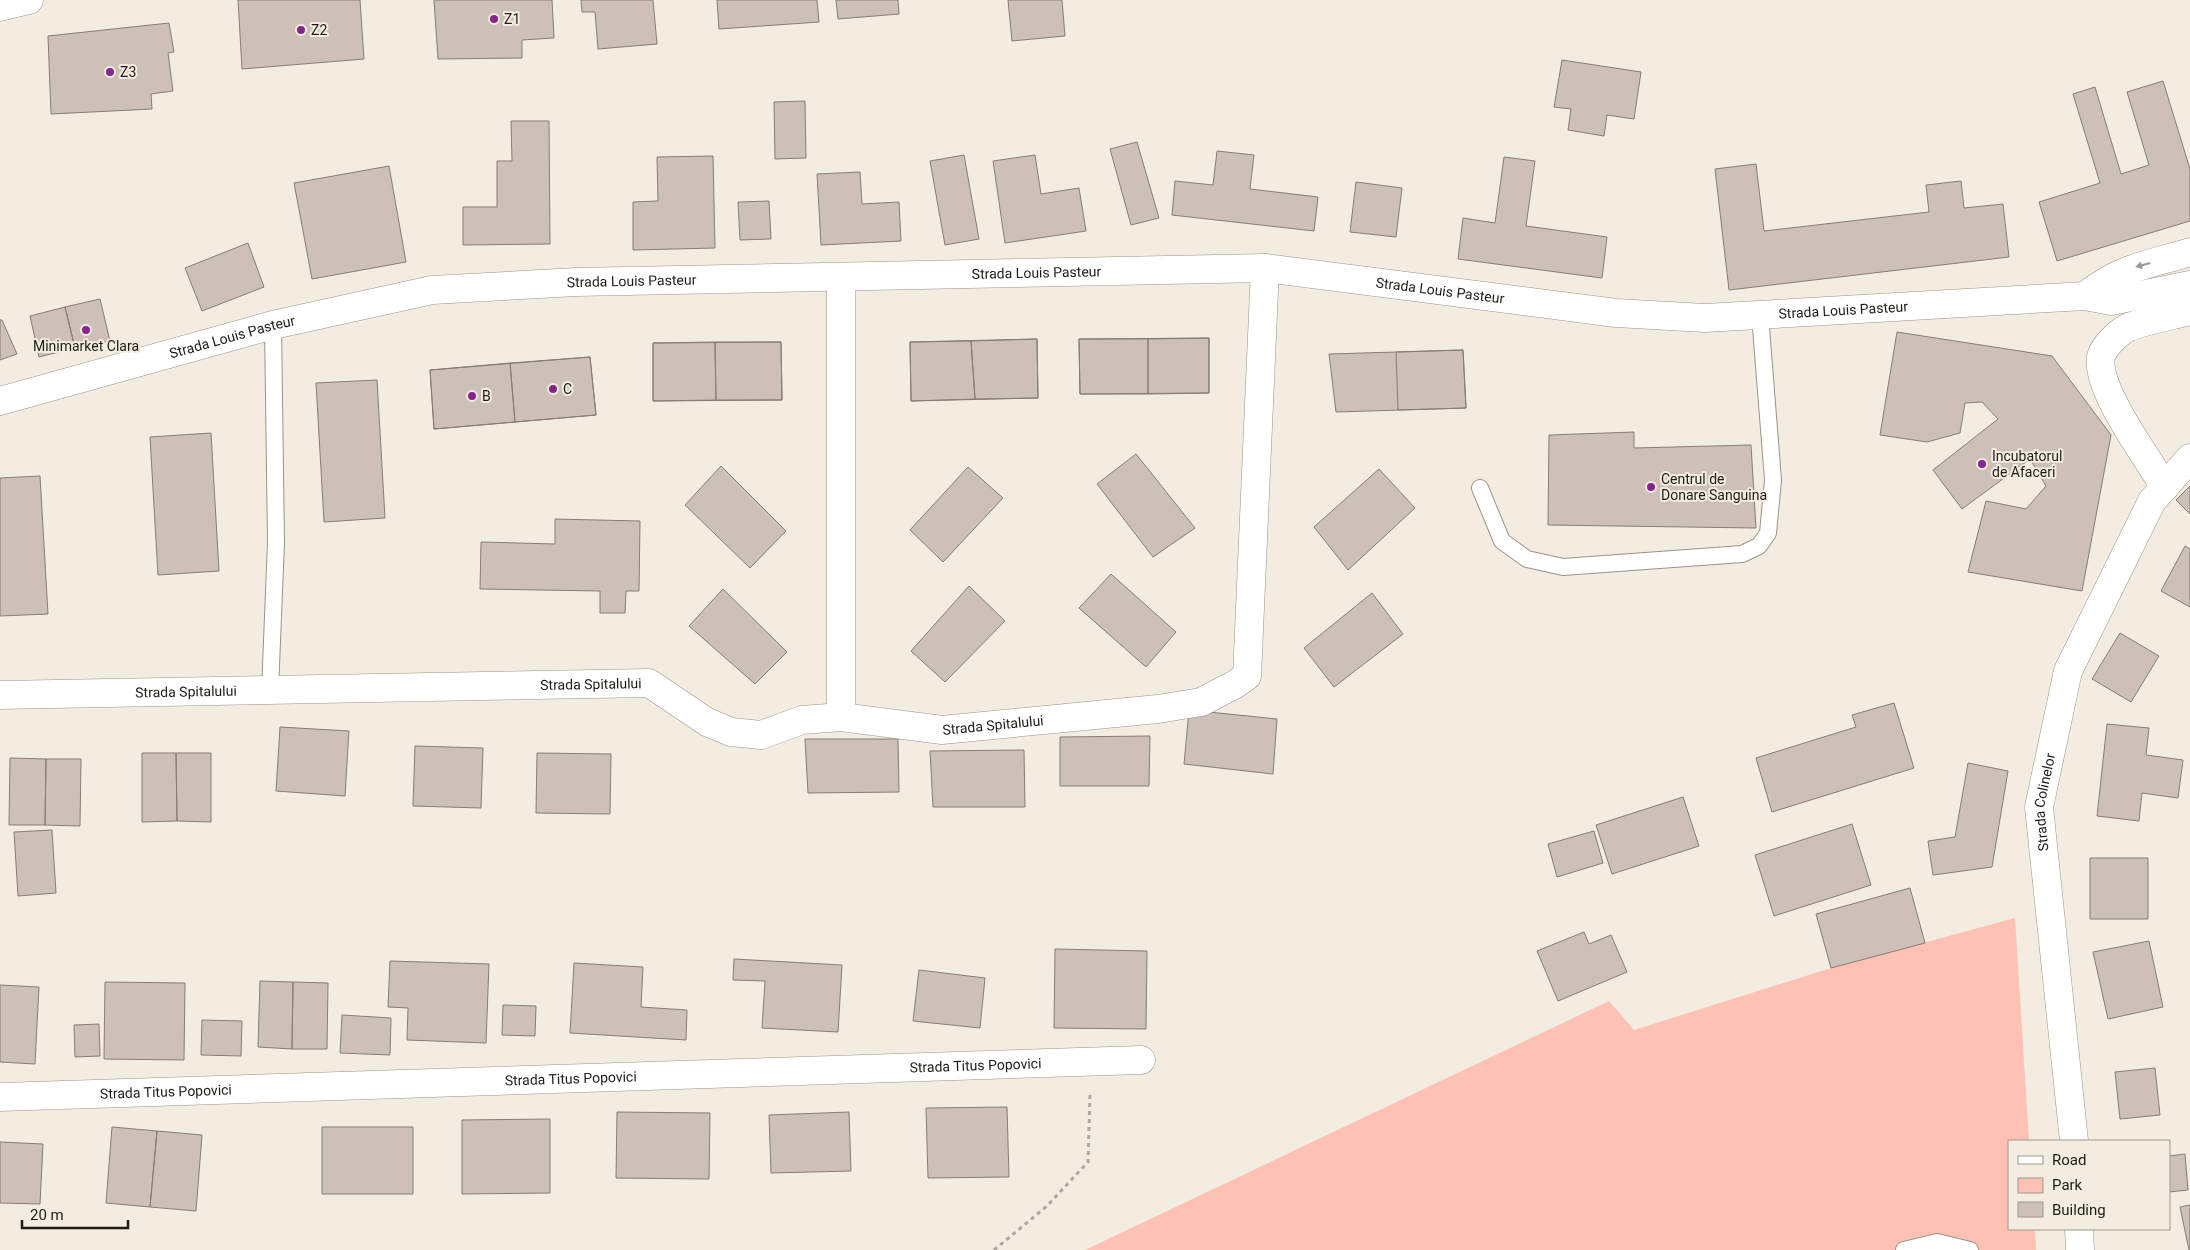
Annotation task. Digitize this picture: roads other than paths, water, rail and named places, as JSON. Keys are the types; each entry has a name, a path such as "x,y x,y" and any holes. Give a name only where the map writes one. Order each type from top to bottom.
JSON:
{"street":[{"path":"0,7 29,0"},
{"path":"2085,296 2103,282 2130,269 2190,252"},
{"name":"Strada Louis Pasteur","path":"0,402 273,325 432,290 576,282 1266,268 1616,313 1704,318 2085,296 2111,301 2190,285"},
{"name":"Strada Spitalului","path":"0,696 649,682 707,722 731,732 761,735 802,720 841,717 942,730 1148,710 1201,702 1234,685 1246,676 1266,268"},
{"path":"841,278 841,717"},
{"path":"2165,486 2111,399 2102,375 2101,356 2111,342 2126,329 2190,310"},
{"name":"Strada Colinelor","path":"2074,1140 2039,807 2068,671 2152,501 2190,458"},
{"name":"Strada Titus Popovici","path":"0,1097 1142,1060"},
{"path":"2078,1230 2080,1250"}],"lane":[{"path":"1480,488 1502,541 1526,559 1563,567 1742,554 1759,546 1768,533 1772,480 1760,315"},
{"path":"270,691 276,542 273,325"},
{"path":"1904,1250 1937,1242 1970,1250"}],"place":[{"name":"Z1","path":"494,19"},
{"name":"Z2","path":"301,30"},
{"name":"Z3","path":"110,72"},
{"name":"Minimarket Clara","path":"86,330"},
{"name":"C","path":"553,389"},
{"name":"B","path":"472,396"},
{"name":"Incubatorul de Afaceri","path":"1982,464"},
{"name":"Centrul de Donare Sanguina","path":"1651,487"}]}
